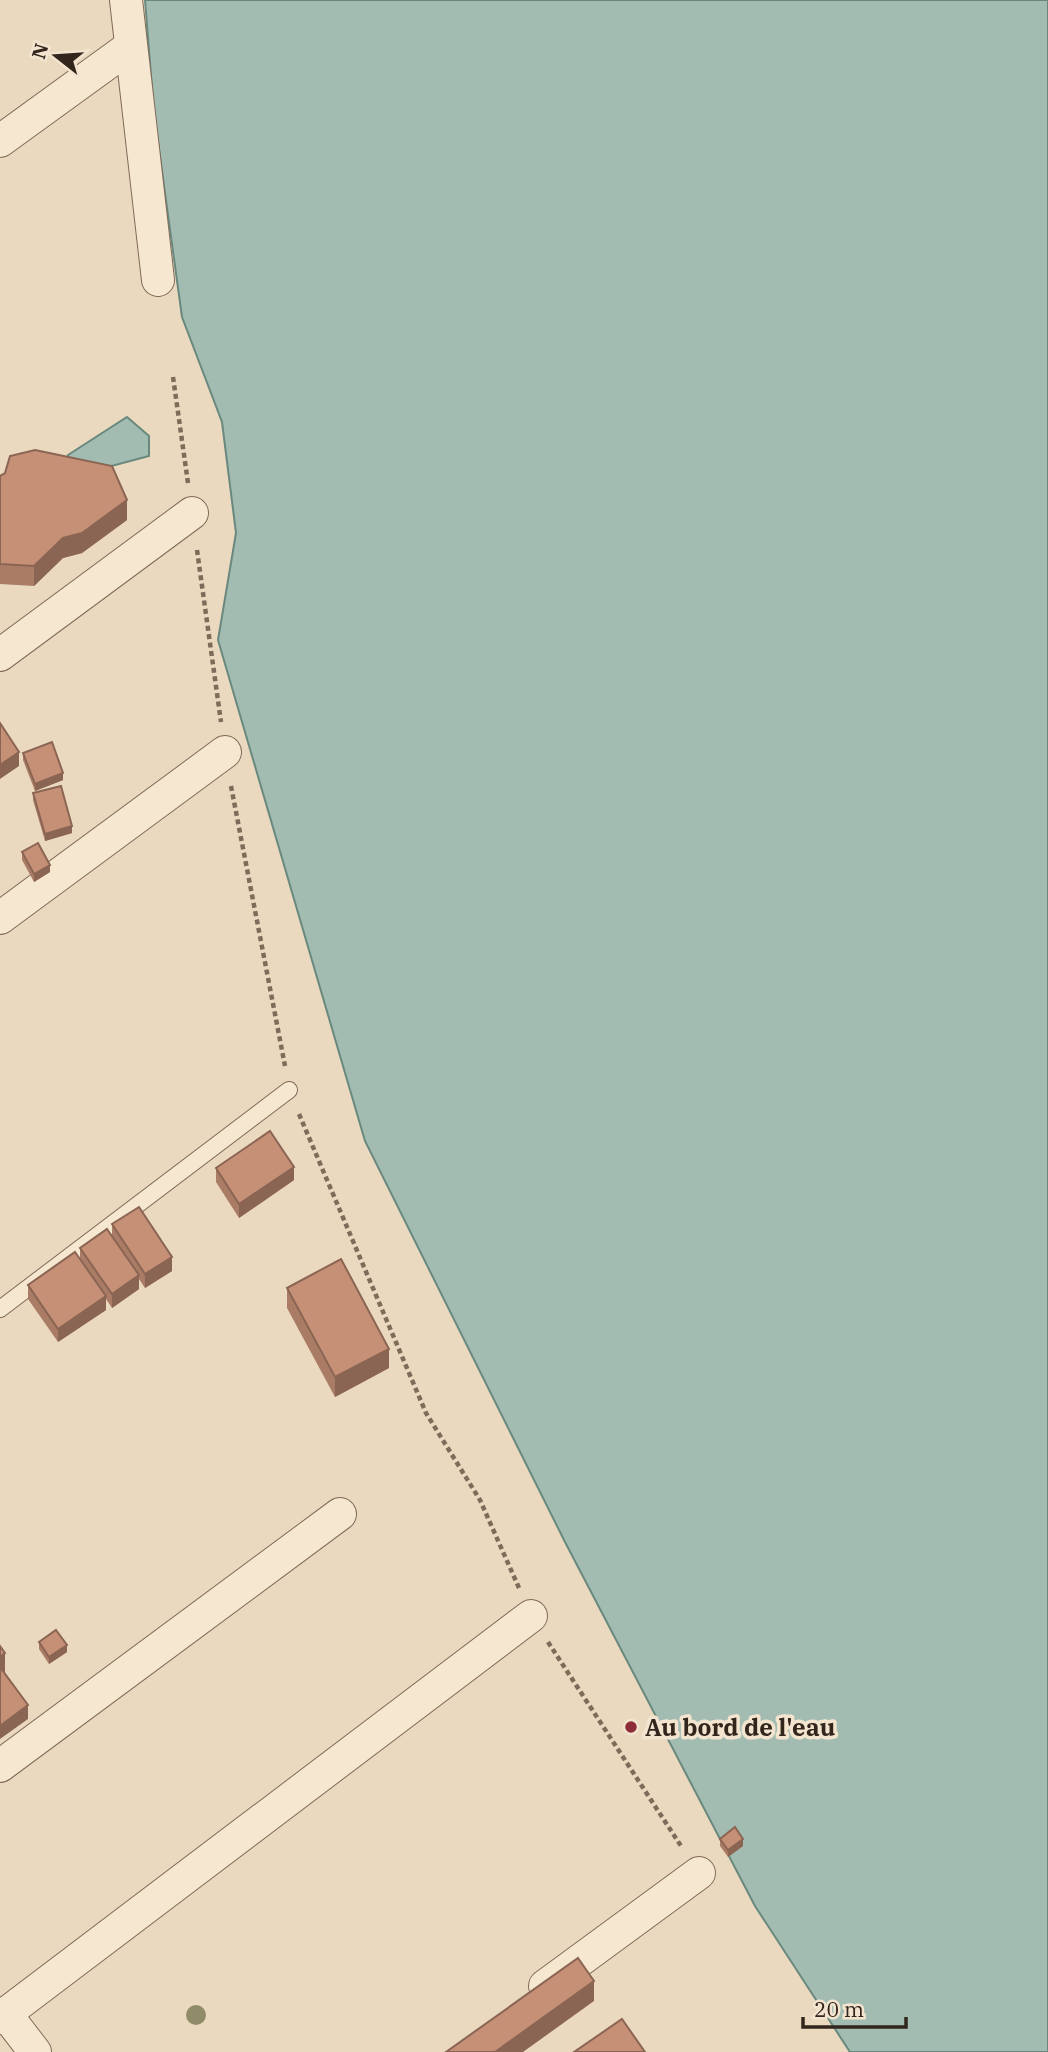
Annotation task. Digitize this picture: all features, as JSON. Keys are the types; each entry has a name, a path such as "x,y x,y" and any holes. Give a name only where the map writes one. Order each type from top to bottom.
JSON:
{"street":[{"path":"126,0 158,280"},
{"path":"0,141 131,46"},
{"path":"0,655 192,513"},
{"path":"0,918 225,752"},
{"path":"0,1766 340,1514"},
{"path":"35,2052 3,2016 531,1616"},
{"path":"524,2001 698,1873"}],"lane":[{"path":"0,1309 289,1090"}],"path":[{"path":"173,377 225,752 289,1090 426,1413 480,1500 531,1616 698,1873"}],"shaded area":[{"path":"145,0 1048,0 1048,2052 850,2052 755,1906 565,1542 365,1141 218,640 236,533 222,422 182,317 154,113"},
{"path":"127,417 149,436 149,456 104,468 67,466 68,455"}],"building":[{"path":"35,450 112,466 127,500 82,533 63,538 34,566 0,564 0,476 5,473 10,456"},
{"path":"0,723 19,752 0,765"},
{"path":"52,742 63,773 35,784 23,753"},
{"path":"61,786 72,826 45,834 33,793"},
{"path":"38,843 50,865 34,874 22,852"},
{"path":"270,1131 294,1167 239,1204 216,1168"},
{"path":"139,1207 172,1257 145,1274 112,1224"},
{"path":"107,1229 139,1275 112,1294 80,1248"},
{"path":"75,1252 106,1296 58,1329 28,1285"},
{"path":"341,1259 389,1349 335,1377 287,1288"},
{"path":"56,1630 67,1645 49,1657 39,1642"},
{"path":"0,1667 28,1705 0,1726"},
{"path":"735,1827 743,1839 728,1850 720,1839"},
{"path":"578,1958 594,1981 495,2052 446,2052"},
{"path":"622,2019 645,2052 574,2052"}],"place":[{"name":"Au bord de l'eau","path":"631,1727"}]}
